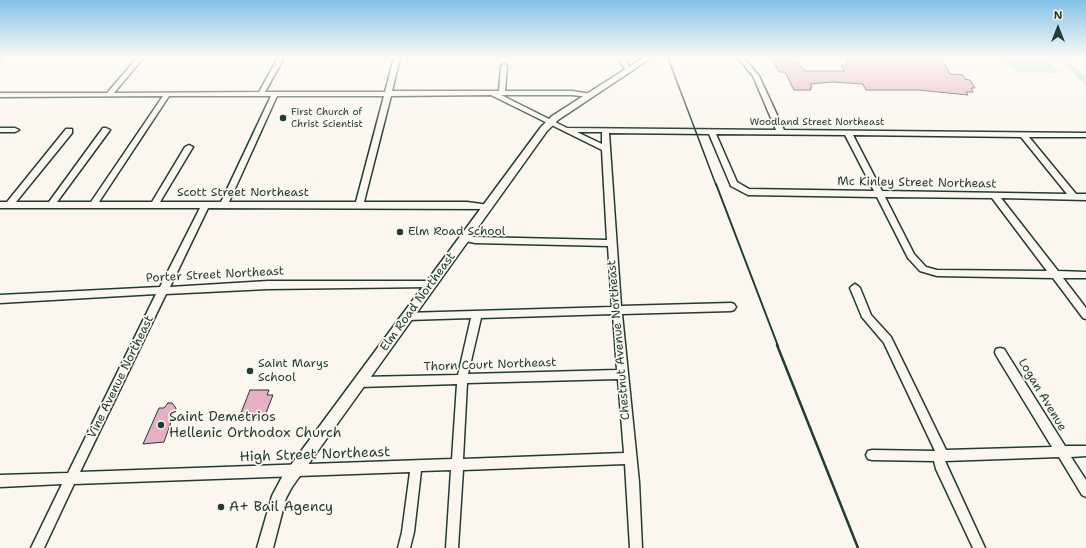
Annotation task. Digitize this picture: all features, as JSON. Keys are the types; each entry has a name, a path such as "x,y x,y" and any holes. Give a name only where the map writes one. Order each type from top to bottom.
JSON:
{"main road":[{"name":"Elm Road Northeast","path":"265,548 279,496 486,207 550,122 607,84"}],"street":[{"path":"108,95 118,84"},
{"path":"261,94 267,84"},
{"path":"358,205 389,84"},
{"path":"502,93 503,84"},
{"path":"759,84 781,132"},
{"path":"0,95 492,93 572,93 589,95"},
{"name":"Woodland Street Northeast","path":"492,93 566,130 1086,135"},
{"path":"93,205 167,94"},
{"path":"224,205 275,94"},
{"path":"0,130 16,130"},
{"path":"51,205 106,130"},
{"path":"566,130 606,149"},
{"path":"9,205 69,131"},
{"name":"Chestnut Avenue Northeast","path":"605,131 622,374 630,458 634,482 636,548"},
{"name":"Mc Kinley Street Northeast","path":"711,131 734,184 748,192 1086,197"},
{"path":"848,133 911,256 923,269 937,273 1086,275"},
{"path":"1023,134 1074,197"},
{"path":"154,205 189,147"},
{"path":"995,196 1086,315"},
{"name":"Scott Street Northeast","path":"0,205 467,205 486,207"},
{"name":"Vine Avenue Northeast","path":"37,548 205,205"},
{"path":"464,238 475,240 612,243"},
{"name":"Porter Street Northeast","path":"0,299 268,285 430,284"},
{"path":"855,288 867,317 888,340 941,451 939,456 940,465 979,548"},
{"path":"408,316 731,307"},
{"path":"452,548 457,488 462,379 477,314"},
{"name":"Logan Avenue","path":"1000,352 1086,492"},
{"name":"Thorn Court Northeast","path":"360,382 622,374"},
{"path":"872,455 939,456 1086,450"},
{"name":"High Street Northeast","path":"0,482 630,458"},
{"path":"404,548 408,532 416,466"}],"building":[{"path":"791,84 815,84 810,84 812,88 810,88 811,90 794,90"},
{"path":"857,84 972,84 975,88 971,88 973,92 966,92 968,95 918,90 866,90 863,84"},
{"path":"250,390 269,390 267,395 273,395 264,418 239,418"},
{"name":"Saint Demetrios Hellenic Orthodox Church","path":"168,403 172,403 176,408 164,442 143,444 159,408 164,408"}],"railway":[{"path":"678,84 716,185"},
{"path":"716,184 778,346"},
{"path":"777,345 858,548"}],"place":[{"name":"First Church of Christ Scientist","path":"283,118"},
{"name":"Elm Road School","path":"400,232"},
{"name":"Saint Marys School","path":"250,371"},
{"name":"Saint Demetrios Hellenic Orthodox Church","path":"161,425"},
{"name":"A+ Bail Agency","path":"221,507"}]}
